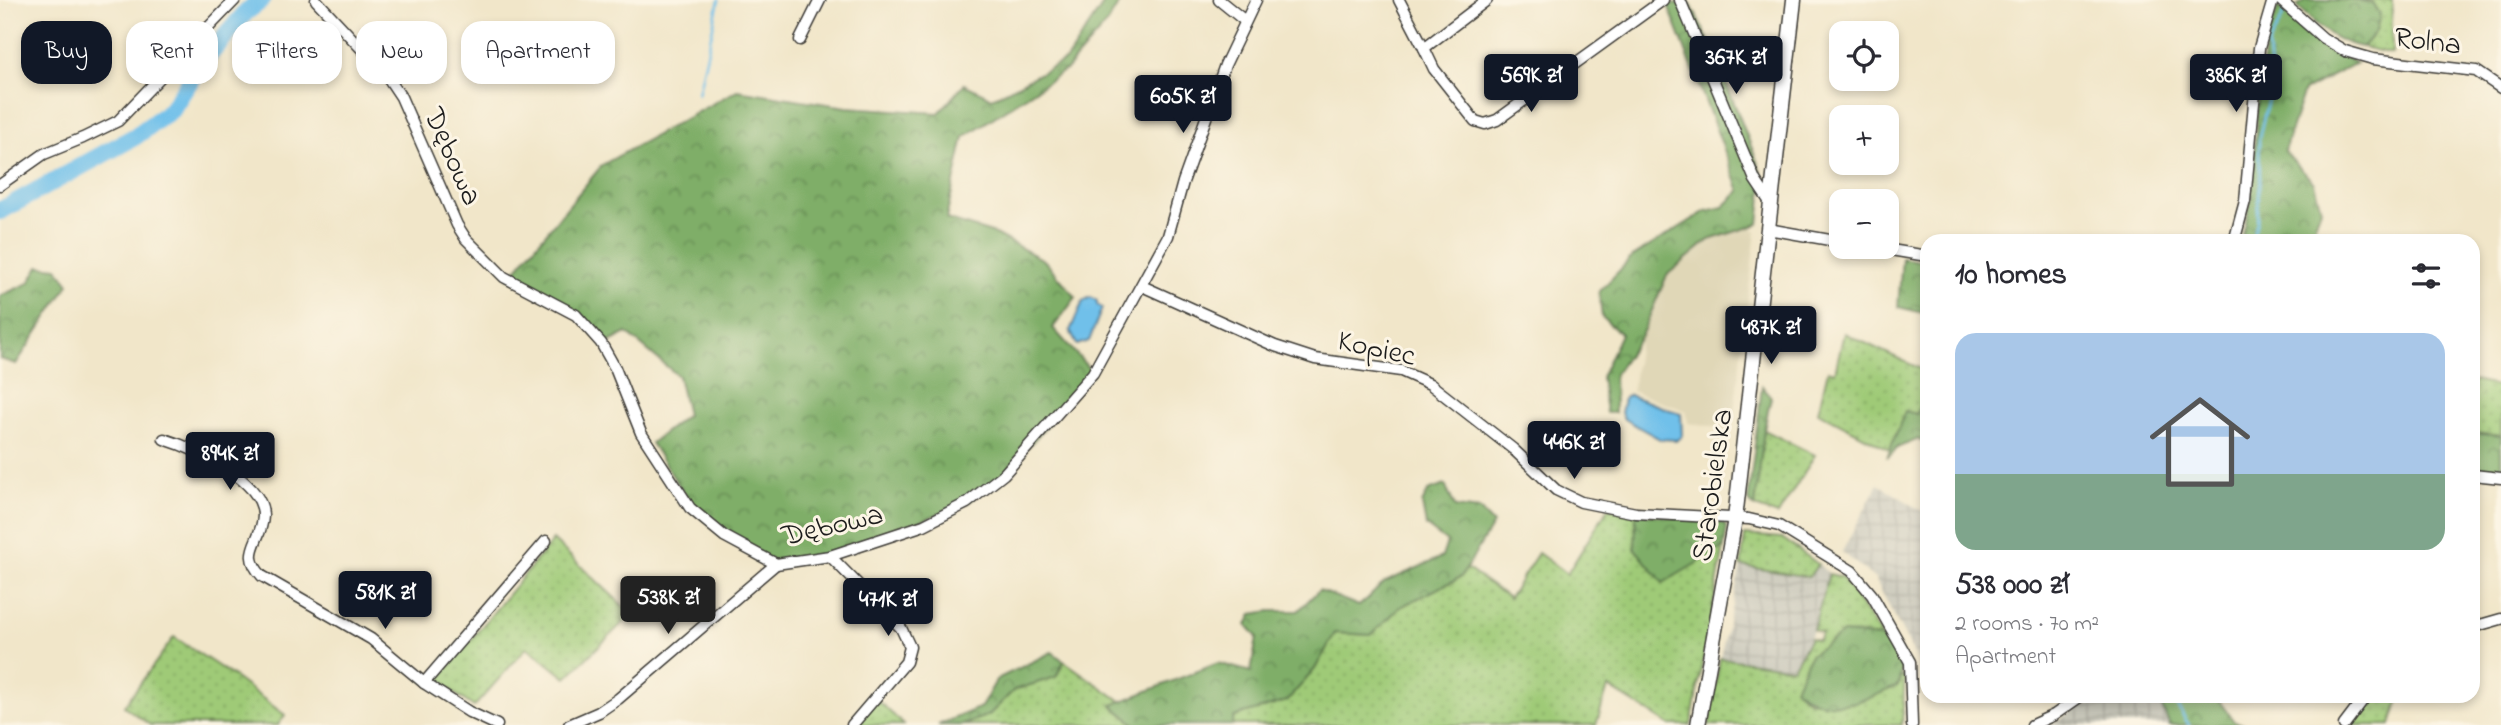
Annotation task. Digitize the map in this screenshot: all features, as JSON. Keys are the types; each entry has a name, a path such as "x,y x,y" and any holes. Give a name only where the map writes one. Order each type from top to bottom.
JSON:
{"street":[{"path":"0,185 44,154 118,121 235,0"},
{"name":"Dębowa","path":"317,0 387,76 401,97 457,225 466,239 504,277 576,315 601,343 615,368 641,433 690,508 724,536 776,564 830,556 924,525 967,503 1004,474 1093,373 1168,236 1188,169 1225,65 1256,0"},
{"path":"800,40 820,0"},
{"path":"1219,0 1245,21"},
{"path":"1399,0 1434,69 1475,121 1485,124 1497,120 1663,0"},
{"path":"1424,48 1487,0"},
{"path":"1679,0 1755,180 1771,204"},
{"name":"Starobielska","path":"1698,725 1735,519 1794,0"},
{"path":"2236,234 2245,201 2259,48 2283,3"},
{"name":"Rolna","path":"2283,3 2323,38 2345,51 2373,59 2476,71 2501,88"},
{"path":"1768,229 1829,240"},
{"path":"1899,251 1920,255"},
{"name":"Kopiec","path":"1142,286 1314,359 1401,371 1430,384 1513,449 1556,490 1581,502 1636,513 1735,519 1779,526 1852,571 1872,595 1910,663 1912,725"},
{"path":"164,439 188,446 251,487 260,499 263,516 250,555 255,569 262,576 371,639 424,683 469,712 497,725"},
{"path":"2480,476 2501,478"},
{"path":"424,683 545,541"},
{"path":"830,556 901,628 909,647 906,662 852,725"},
{"path":"569,725 599,712 618,699 776,564"},
{"path":"2480,625 2501,619"},
{"path":"2032,725 2071,703"},
{"path":"2344,725 2361,703"}],"shaded area":[{"path":"1745,223 1756,231 1732,429 1688,423 1686,411 1632,391 1641,328 1662,277 1711,236"},
{"path":"1878,484 1920,510 1920,663 1875,579 1842,552"},
{"path":"1818,564 1829,574 1813,630 1793,668 1720,658 1741,566 1809,577"},
{"path":"2084,703 2160,703 2170,725 2047,725"}],"green space":[{"path":"1106,0 1121,0 1107,23 1067,69 964,137 946,219 995,234 1044,260 1076,297 1053,328 1093,373 1004,474 967,503 830,556 776,564 725,534 693,507 651,443 687,415 678,376 627,333 606,344 578,312 509,278 602,165 737,90 847,107 939,113 964,84 992,98 1066,60"},
{"path":"2306,0 2373,3 2380,15 2376,31 2362,47 2343,42 2326,32 2297,6"},
{"path":"2349,0 2392,0 2392,54 2362,47 2376,31 2372,3"},
{"path":"1690,3 1711,45 1764,179 1759,224 1709,240 1667,275 1641,336 1614,375 1615,413 1606,413 1601,377 1621,334 1602,317 1599,292 1632,257 1706,211 1723,207 1740,191 1668,5"},
{"path":"2278,6 2322,45 2356,63 2304,91 2284,151 2314,183 2321,209 2312,234 2243,234 2251,200 2265,44"},
{"path":"1902,258 1920,261 1920,312 1898,307"},
{"path":"39,266 57,268 69,284 16,364 0,359 0,296 29,283"},
{"path":"1844,333 1920,369 1920,405 1917,415 1905,412 1890,450 1818,412 1828,370 1835,372"},
{"path":"2480,382 2501,387 2501,436 2480,434"},
{"path":"1762,386 1771,397 1764,430 1755,507 1748,501"},
{"path":"1920,405 1920,440 1899,447 1887,458 1905,411 1917,414"},
{"path":"1764,430 1815,455 1778,515 1755,507"},
{"path":"2480,434 2501,436 2501,470 2480,468"},
{"path":"1445,485 1455,507 1480,510 1493,524 1461,577 1400,607 1371,635 1335,633 1315,669 1287,701 1234,717 1232,725 1136,725 1112,705 1218,663 1251,672 1257,637 1247,625 1252,614 1298,611 1319,590 1359,606 1385,582 1442,557 1447,542 1426,526 1422,504 1428,491"},
{"path":"1608,508 1636,513 1700,559 1724,547 1691,725 1670,725 1608,687 1596,725 1232,725 1234,717 1287,701 1315,669 1335,633 1371,635 1400,607 1461,577 1466,568 1509,598 1538,553 1567,574"},
{"path":"1636,513 1722,523 1727,527 1724,547 1663,583 1635,549"},
{"path":"1745,535 1782,538 1818,564 1809,577 1741,566"},
{"path":"553,540 632,614 566,678 527,647 474,707 437,681"},
{"path":"1829,574 1842,577 1883,637 1843,633 1795,688 1809,701 1869,698 1897,686 1900,678 1905,675 1902,725 1709,725 1720,658 1793,668 1810,638 1818,640 1822,633 1813,630"},
{"path":"1843,633 1881,638 1898,648 1902,657 1902,670 1897,686 1858,701 1832,705 1807,697 1795,688 1810,655"},
{"path":"174,637 285,715 278,725 150,725 124,706"},
{"path":"1052,652 1064,661 1056,677 1014,690 989,715 962,725 938,725 981,707 997,679"},
{"path":"1064,661 1121,701 1113,706 1136,725 962,725 989,715 1014,690 1056,677"},
{"path":"875,698 904,725 852,725"},
{"path":"2160,703 2220,703 2233,720 2244,725 2170,725"},
{"path":"2369,703 2398,703 2391,725 2352,725"}],"water":[{"path":"1091,297 1102,308 1089,341 1077,345 1070,331 1083,301"},
{"path":"1629,395 1681,414 1682,436 1678,440 1660,439 1624,419 1621,413 1624,398"}],"waterway":[{"path":"0,211 136,136 171,110 199,67 246,12 262,0"},
{"path":"698,94 719,0"},
{"path":"2254,234 2260,182 2259,138 2271,86 2268,46 2286,10"},
{"path":"2175,703 2189,725"}]}
